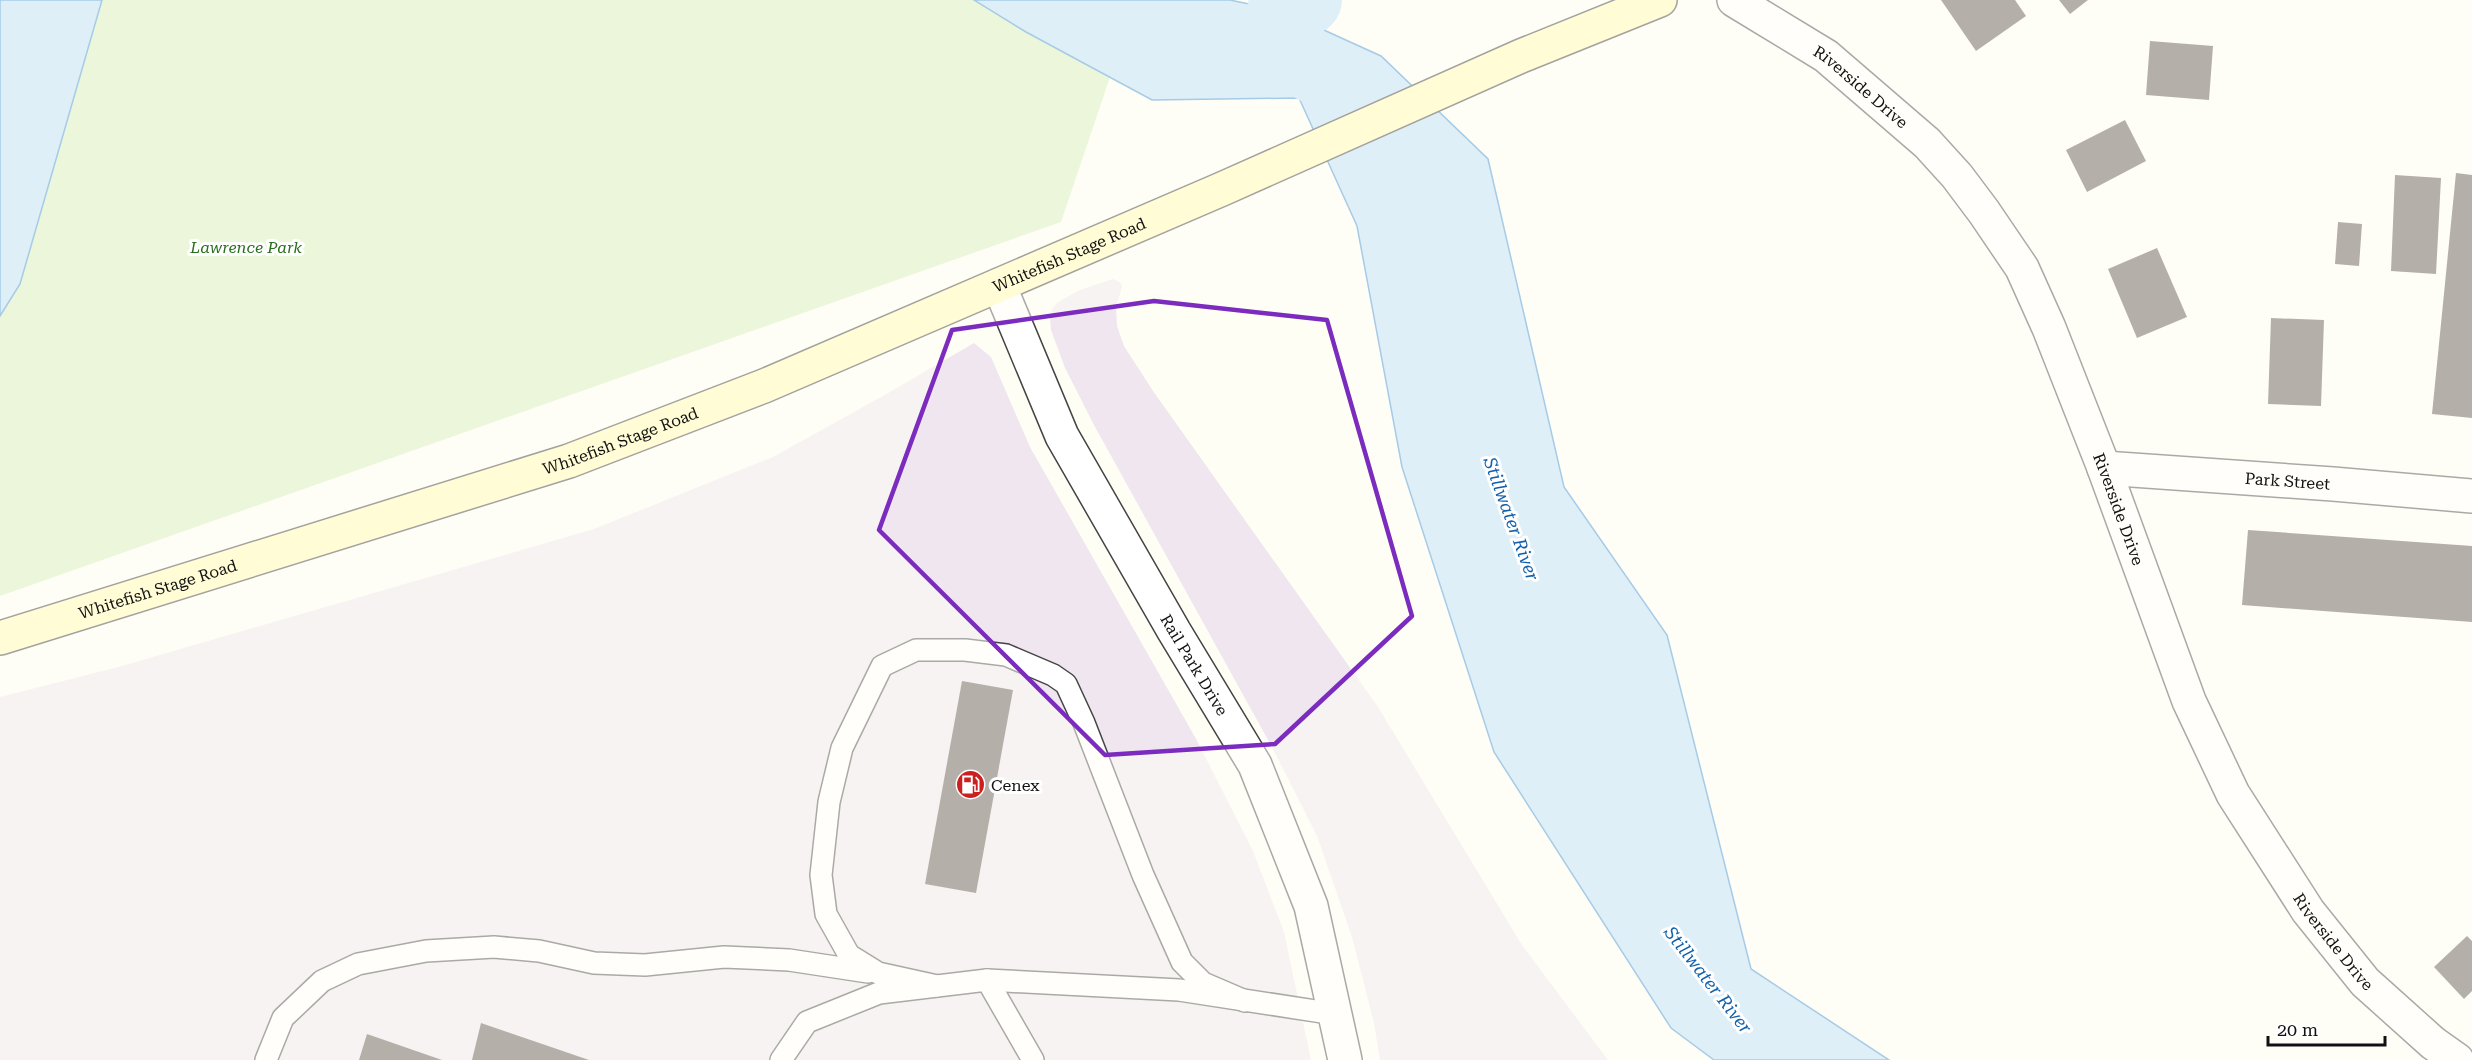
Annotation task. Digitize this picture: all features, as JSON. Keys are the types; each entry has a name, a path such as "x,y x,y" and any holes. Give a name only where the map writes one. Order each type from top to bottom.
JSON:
{"main road":[{"name":"Whitefish Stage Road","path":"0,638 569,461 764,386 1222,189 1521,56 1660,0"}],"street":[{"name":"Riverside Drive","path":"1734,0 1826,56 1927,143 1957,176 2022,268 2049,328 2104,468 2189,701 2233,794 2308,911 2365,982 2433,1043 2457,1060"},
{"name":"Rail Park Drive","path":"999,285 1062,436 1174,631 1255,765 1311,906 1346,1060"},
{"name":"Park Street","path":"2104,468 2472,496"}],"lane":[{"path":"878,973 849,955 826,914 821,875 829,802 842,748 882,666 916,650 965,650 1006,655 1053,675 1066,684 1084,723 1143,875 1182,962 1203,983 1245,1001"},
{"path":"266,1060 283,1018 322,981 358,964 426,951 494,947 539,951 594,963 645,965 724,957 768,959 878,973 937,986"},
{"path":"781,1060 807,1022 879,993 987,980 1179,990 1335,1014"},
{"path":"987,980 1033,1060"}],"highlighted area":[{"path":"1154,301 1327,320 1412,616 1275,744 1105,755 879,530 952,330"}],"shaded area":[{"path":"1113,279 1121,283 1122,287 1116,307 1117,326 1124,346 1153,391 1378,707 1522,945 1608,1060 1380,1060 1374,1023 1352,937 1317,836 1273,749 1094,425 1065,368 1051,330 1052,309 1058,302 1080,290"},
{"path":"974,343 991,357 1030,447 1195,737 1253,851 1284,932 1311,1060 0,1060 0,697 122,666 594,529 773,457"}],"green space":[{"name":"Lawrence Park","path":"0,0 1136,0 1061,222 0,596"}],"water":[{"path":"0,0 102,0 20,284 0,316"},
{"path":"974,0 1230,0 1282,11 1381,56 1488,159 1564,487 1667,635 1751,969 1889,1060 1714,1060 1671,1028 1494,752 1402,467 1357,226 1299,98 1152,100 1026,32"}],"building":[{"path":"1941,0 2015,0 2026,16 1976,51"},
{"path":"2059,0 2088,0 2070,14"},
{"path":"2150,41 2213,46 2209,100 2146,95"},
{"path":"2125,120 2146,161 2087,192 2066,150"},
{"path":"2456,173 2472,175 2472,418 2432,414"},
{"path":"2395,175 2441,178 2436,274 2391,271"},
{"path":"2338,222 2362,224 2359,266 2335,264"},
{"path":"2157,248 2187,317 2137,338 2108,269"},
{"path":"2271,318 2324,320 2321,406 2268,404"},
{"path":"2248,530 2472,546 2472,622 2242,605"},
{"path":"962,681 1013,690 976,893 925,884"},
{"path":"2467,936 2472,941 2472,991 2464,999 2434,967"},
{"path":"481,1023 589,1060 472,1060"},
{"path":"367,1034 442,1060 359,1060"}],"waterway":[{"name":"Stillwater River","path":"1307,0 1282,11 1272,45 1328,76"}],"place":[{"name":"Cenex","path":"970,785"}]}
